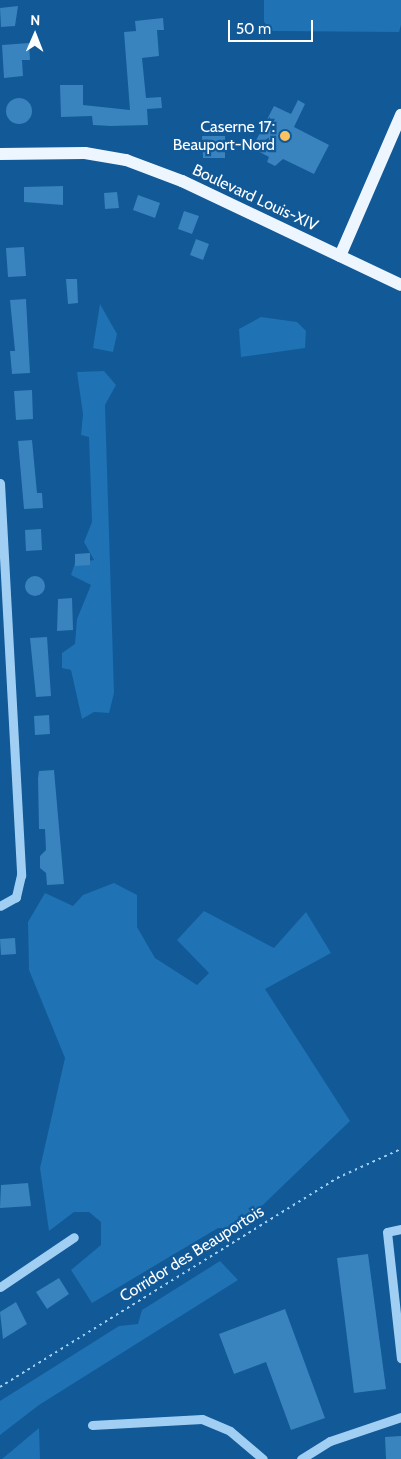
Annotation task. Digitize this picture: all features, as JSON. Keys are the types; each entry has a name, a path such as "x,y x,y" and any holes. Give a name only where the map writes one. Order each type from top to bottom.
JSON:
{"main road":[{"path":"340,256 401,115"},
{"name":"Boulevard Louis-XIV","path":"0,154 85,153 126,160 182,181 401,285"}],"street":[{"path":"0,484 21,875 16,897 0,906"},
{"path":"401,1229 387,1232 401,1358"},
{"path":"0,1287 74,1238"},
{"path":"301,1459 330,1442 401,1417"},
{"path":"92,1425 202,1419 230,1431 263,1459"}],"path":[{"name":"Corridor des Beauportois","path":"0,1387 337,1178 401,1149"}],"shaded area":[{"path":"264,0 401,0 401,25 399,32 272,31 264,22"},
{"path":"100,304 117,334 113,352 93,348"},
{"path":"261,317 297,322 306,331 305,348 241,357 239,329"},
{"path":"104,371 116,385 105,405 114,693 109,713 94,712 82,719 71,670 62,668 62,653 75,644 77,619 91,585 71,575 75,563 94,560 84,542 92,522 89,437 81,435 83,414 77,372"},
{"path":"114,883 137,895 137,927 155,958 197,985 209,973 177,940 204,911 274,948 306,912 331,953 265,989 350,1121 239,1228 218,1228 92,1303 71,1270 101,1245 101,1222 89,1212 74,1212 49,1231 40,1168 65,1058 29,970 28,922 45,893 73,906 83,895"},
{"path":"220,1261 238,1280 39,1405 0,1435 0,1401 119,1326 138,1324 142,1310"},
{"path":"39,1428 40,1459 2,1459"}],"building":[{"path":"18,6 15,26 1,27 0,8"},
{"path":"163,18 164,30 157,30 159,56 142,58 146,98 161,97 162,108 147,109 148,125 93,125 92,116 61,117 60,85 83,85 83,105 130,110 124,32 136,31 135,21"},
{"path":"29,43 30,60 22,60 23,76 4,78 2,45"},
{"path":"19,98 28,102 32,111 28,120 19,124 10,120 6,111 10,102"},
{"name":"Caserne 17: Beauport-Nord","path":"298,100 305,104 294,127 329,145 314,174 283,159 275,166 267,162 269,157 252,148 274,106 291,114"},
{"path":"202,136 225,136 225,158 203,158"},
{"path":"63,186 63,205 24,202 24,187"},
{"path":"117,192 119,208 105,209 104,193"},
{"path":"138,195 160,203 155,218 133,210"},
{"path":"184,211 199,216 192,234 178,229"},
{"path":"196,239 209,244 203,260 190,255"},
{"path":"24,247 26,276 8,277 6,248"},
{"path":"66,279 77,279 78,303 68,304"},
{"path":"26,299 30,373 12,374 10,351 15,351 10,300"},
{"path":"32,390 33,419 16,420 14,391"},
{"path":"32,440 37,493 42,493 43,508 24,509 18,441"},
{"path":"41,529 42,550 26,551 25,530"},
{"path":"90,553 90,565 75,566 75,554"},
{"path":"35,576 42,579 45,586 42,593 35,596 28,593 25,586 28,579"},
{"path":"72,598 73,630 57,631 58,599"},
{"path":"47,637 51,696 36,697 30,638"},
{"path":"49,715 50,734 35,735 34,716"},
{"path":"54,770 64,884 47,885 46,873 40,868 40,856 46,850 45,829 39,829 38,778 39,771"},
{"path":"15,938 16,954 1,955 0,939"},
{"path":"28,1183 31,1206 0,1208 1,1185"},
{"path":"368,1254 386,1389 354,1393 337,1258"},
{"path":"59,1278 69,1294 47,1309 36,1292"},
{"path":"16,1302 27,1324 3,1339 0,1312"},
{"path":"285,1309 325,1418 291,1430 266,1362 234,1374 219,1334"},
{"path":"401,1436 401,1459 386,1459 385,1437"}],"place":[{"name":"Caserne 17: Beauport-Nord","path":"285,136"}]}
